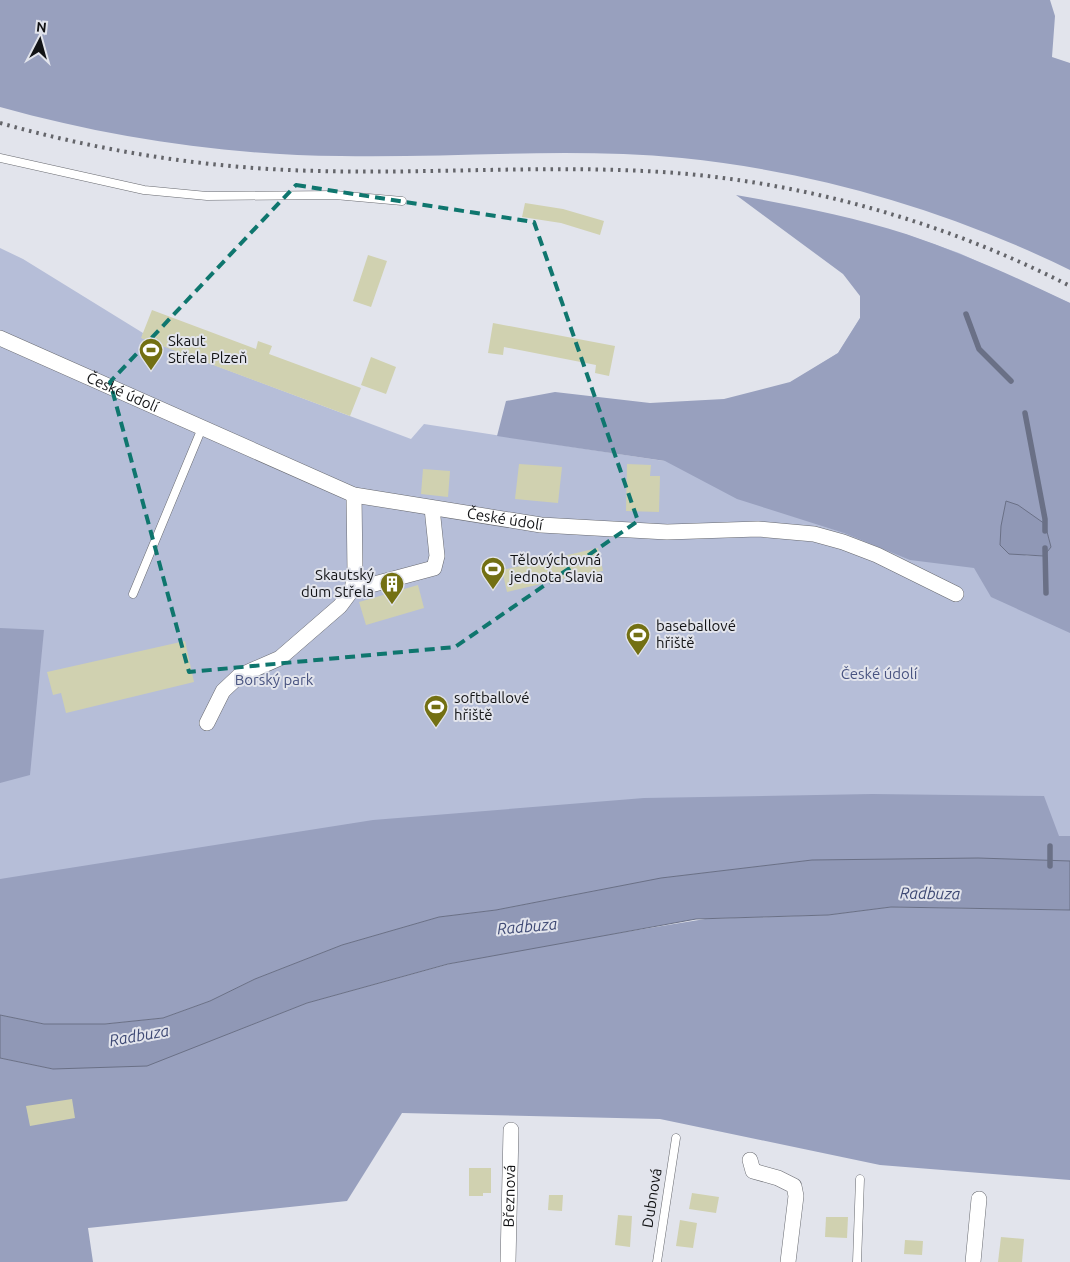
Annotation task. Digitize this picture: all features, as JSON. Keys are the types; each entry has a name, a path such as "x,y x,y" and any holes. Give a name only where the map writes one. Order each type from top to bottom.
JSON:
{"street":[{"name":"České údolí","path":"0,338 354,495 541,525 667,532 758,530 814,534 843,542 877,556 956,594"},
{"path":"207,723 223,691 239,676 280,658 340,606 352,590 355,572 354,495"},
{"path":"352,590 434,568 437,556 432,508"},
{"name":"Březnová","path":"508,1262 511,1130"},
{"path":"750,1160 753,1171 778,1178 794,1186 796,1196 788,1262"},
{"path":"973,1262 979,1199"}],"lane":[{"path":"0,158 144,190 207,196 335,195 402,201"},
{"path":"133,594 202,428"},
{"name":"Dubnová","path":"657,1262 676,1138"},
{"path":"857,1262 860,1179"}],"highlighted area":[{"path":"296,185 534,222 638,521 455,647 189,672 110,382"}],"green space":[{"name":"Borský park","path":"905,234 959,253 1070,303 1070,861 978,858 892,860 661,878 496,910 439,917 342,945 255,979 210,1001 0,1015 0,248 23,259 143,333 142,338 411,439 424,424 664,461 838,353 860,318"}],"shaded area":[{"path":"0,0 1050,0 1055,16 1052,57 1070,63 1070,270 977,229 929,212 832,184 733,164 682,158 597,153 383,156 298,155 169,143 84,128 42,118 0,107"},
{"path":"736,195 821,212 906,234 989,266 1070,303 1070,633 991,597 974,568 910,560 844,533 737,499 665,461 497,436 506,401 555,392 650,403 724,399 790,382 838,353 860,318 860,296 843,274","holes":["1006,502 1024,510 1045,524 1051,547 1044,556 1027,556 1000,545"]},
{"path":"0,628 44,630 30,775 0,783"},
{"path":"872,794 1044,796 1059,836 1070,836 1070,861 987,859 812,860 670,877 496,910 439,917 342,945 255,979 210,1001 163,1018 105,1024 44,1024 0,1015 0,879 373,820 644,798"},
{"path":"891,907 1070,910 1070,1180 880,1165 660,1119 402,1113 347,1201 88,1228 93,1262 0,1262 0,1058 53,1069 230,1033 307,1003 449,964 551,944 705,919 828,915"}],"water":[{"path":"1006,501 1018,505 1045,524 1051,547 1044,556 1009,554 1000,545 1001,526"},
{"name":"Radbuza","path":"978,858 1070,861 1070,910 891,907 828,915 696,919 448,964 307,1003 147,1066 53,1069 0,1058 0,1015 44,1024 105,1024 163,1018 210,1001 255,979 342,945 439,917 496,910 661,878 812,860"}],"building":[{"path":"525,203 563,209 604,221 600,235 561,223 522,217"},
{"path":"368,255 387,261 371,307 353,301"},
{"path":"152,310 256,349 258,341 272,346 269,354 361,388 350,416 141,338"},
{"path":"493,323 615,346 609,376 595,373 596,365 504,347 503,355 488,353"},
{"path":"371,357 396,367 386,394 361,385"},
{"path":"519,464 562,467 558,503 515,499"},
{"path":"627,464 651,465 650,476 660,476 659,512 626,511"},
{"path":"423,469 450,471 448,497 421,494"},
{"path":"598,548 603,571 507,592 502,570"},
{"name":"Skautský dům Střela","path":"418,585 424,608 366,625 359,602"},
{"path":"185,641 194,682 66,713 61,693 53,695 47,672"},
{"path":"72,1099 75,1118 30,1126 26,1106"},
{"path":"469,1168 491,1168 491,1193 483,1193 483,1196 469,1196"},
{"path":"692,1193 719,1197 716,1213 689,1209"},
{"path":"549,1195 563,1195 562,1211 548,1210"},
{"path":"618,1215 632,1216 630,1247 615,1245"},
{"path":"826,1217 848,1217 847,1238 825,1237"},
{"path":"680,1220 697,1223 693,1248 676,1246"},
{"path":"1001,1237 1024,1239 1022,1262 998,1262"},
{"path":"905,1240 923,1241 922,1255 904,1254"}],"waterway":[{"path":"966,314 979,349 1011,381"},
{"path":"1025,413 1045,519 1045,531"},
{"path":"1045,548 1046,593"},
{"path":"1050,846 1050,866"}],"railway":[{"path":"0,123 118,150 198,163 239,167 365,172 543,169 632,170 727,178 829,197 879,210 977,244 1070,286"}],"place":[{"name":"Skaut Střela Plzeň","path":"151,371"},
{"name":"Tělovýchovná jednota Slavia","path":"493,590"},
{"name":"Skautský dům Střela","path":"392,605"},
{"name":"baseballové hřiště","path":"638,656"},
{"name":"softballové hřiště","path":"436,728"}]}
